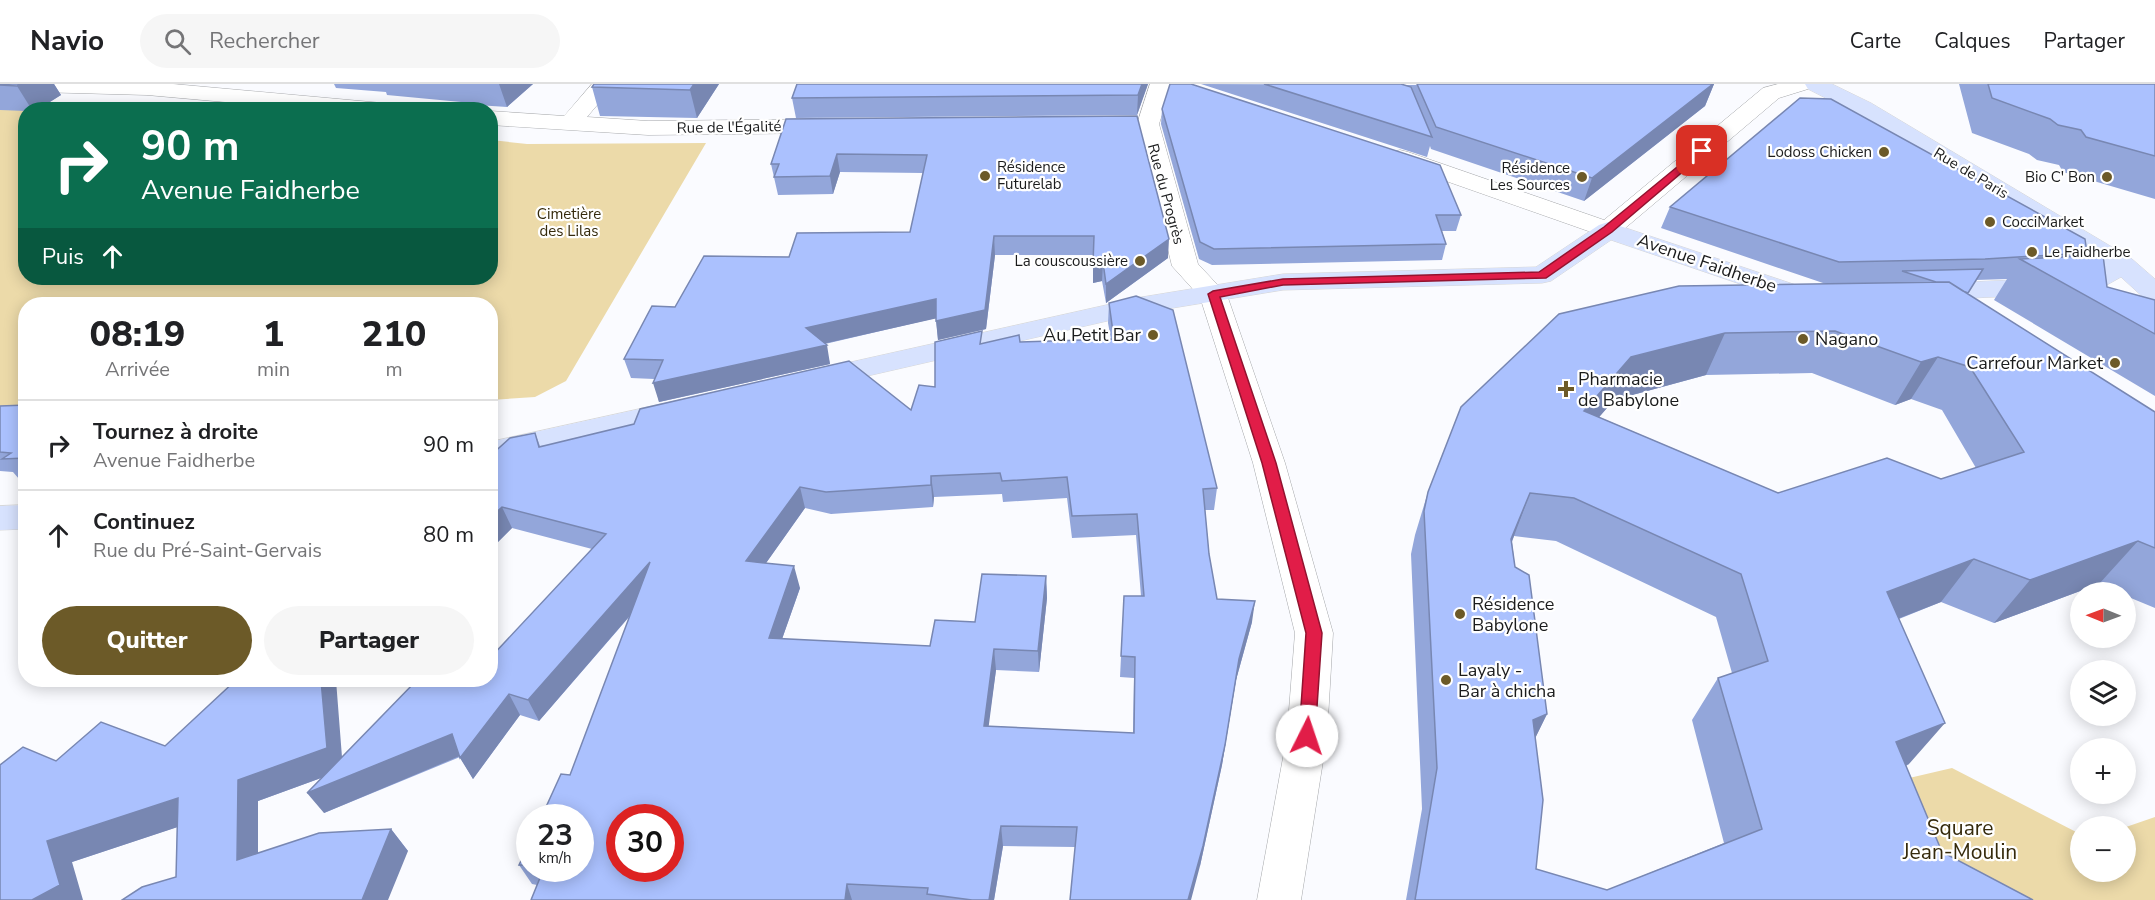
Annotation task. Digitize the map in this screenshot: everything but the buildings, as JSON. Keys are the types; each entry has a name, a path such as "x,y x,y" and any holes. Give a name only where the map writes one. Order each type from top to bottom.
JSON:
{"main road":[{"name":"Rue de Paris","path":"1816,84 1863,108 2123,265 2155,293"},
{"name":"Avenue Faidherbe","path":"1608,230 1800,295 1834,294"},
{"path":"794,384 1142,305 1283,282 1542,275 1608,230"},
{"path":"1903,292 2086,285 2123,265"},
{"name":"Rue de Paris","path":"2123,265 2155,276"},
{"path":"498,451 704,404"},
{"path":"0,518 18,517"}],"street":[{"path":"569,124 604,84"},
{"path":"1377,150 1608,230 1771,93 1800,84"},
{"path":"0,85 68,85 311,102"},
{"name":"Rue du Progrès","path":"1173,85 1138,124 1185,266 1213,294"},
{"name":"Rue de l'Égalité","path":"498,119 648,128 847,126"},
{"path":"1213,294 1269,463 1314,633 1307,736 1279,900"}],"green space":[{"name":"Cimetière des Lilas","path":"0,99 49,102 18,102 18,285 498,285 498,141 527,144 706,143 566,381 535,397 498,400 498,297 18,297 18,421 0,422"},
{"name":"Square Jean-Moulin","path":"1952,768 2070,829 2070,882 2136,882 2136,824 2155,817 2155,900 1941,900 1875,786"}],"place":[{"name":"Lodoss Chicken","path":"1884,152"},
{"name":"Résidence Futurelab","path":"985,176"},
{"name":"Résidence Les Sources","path":"1582,177"},
{"name":"Bio C' Bon","path":"2107,177"},
{"name":"CocciMarket","path":"1990,222"},
{"name":"Le Faidherbe","path":"2032,252"},
{"name":"La couscoussière","path":"1140,261"},
{"name":"Au Petit Bar","path":"1153,335"},
{"name":"Nagano","path":"1803,339"},
{"name":"Carrefour Market","path":"2115,363"},
{"name":"Pharmacie de Babylone","path":"1566,389"},
{"name":"Résidence Babylone","path":"1460,614"},
{"name":"Layaly - Bar à chicha","path":"1446,680"}],"route":[{"path":"1307,736 1314,633 1269,463 1213,294 1283,282 1542,275 1608,230 1702,151"}]}
